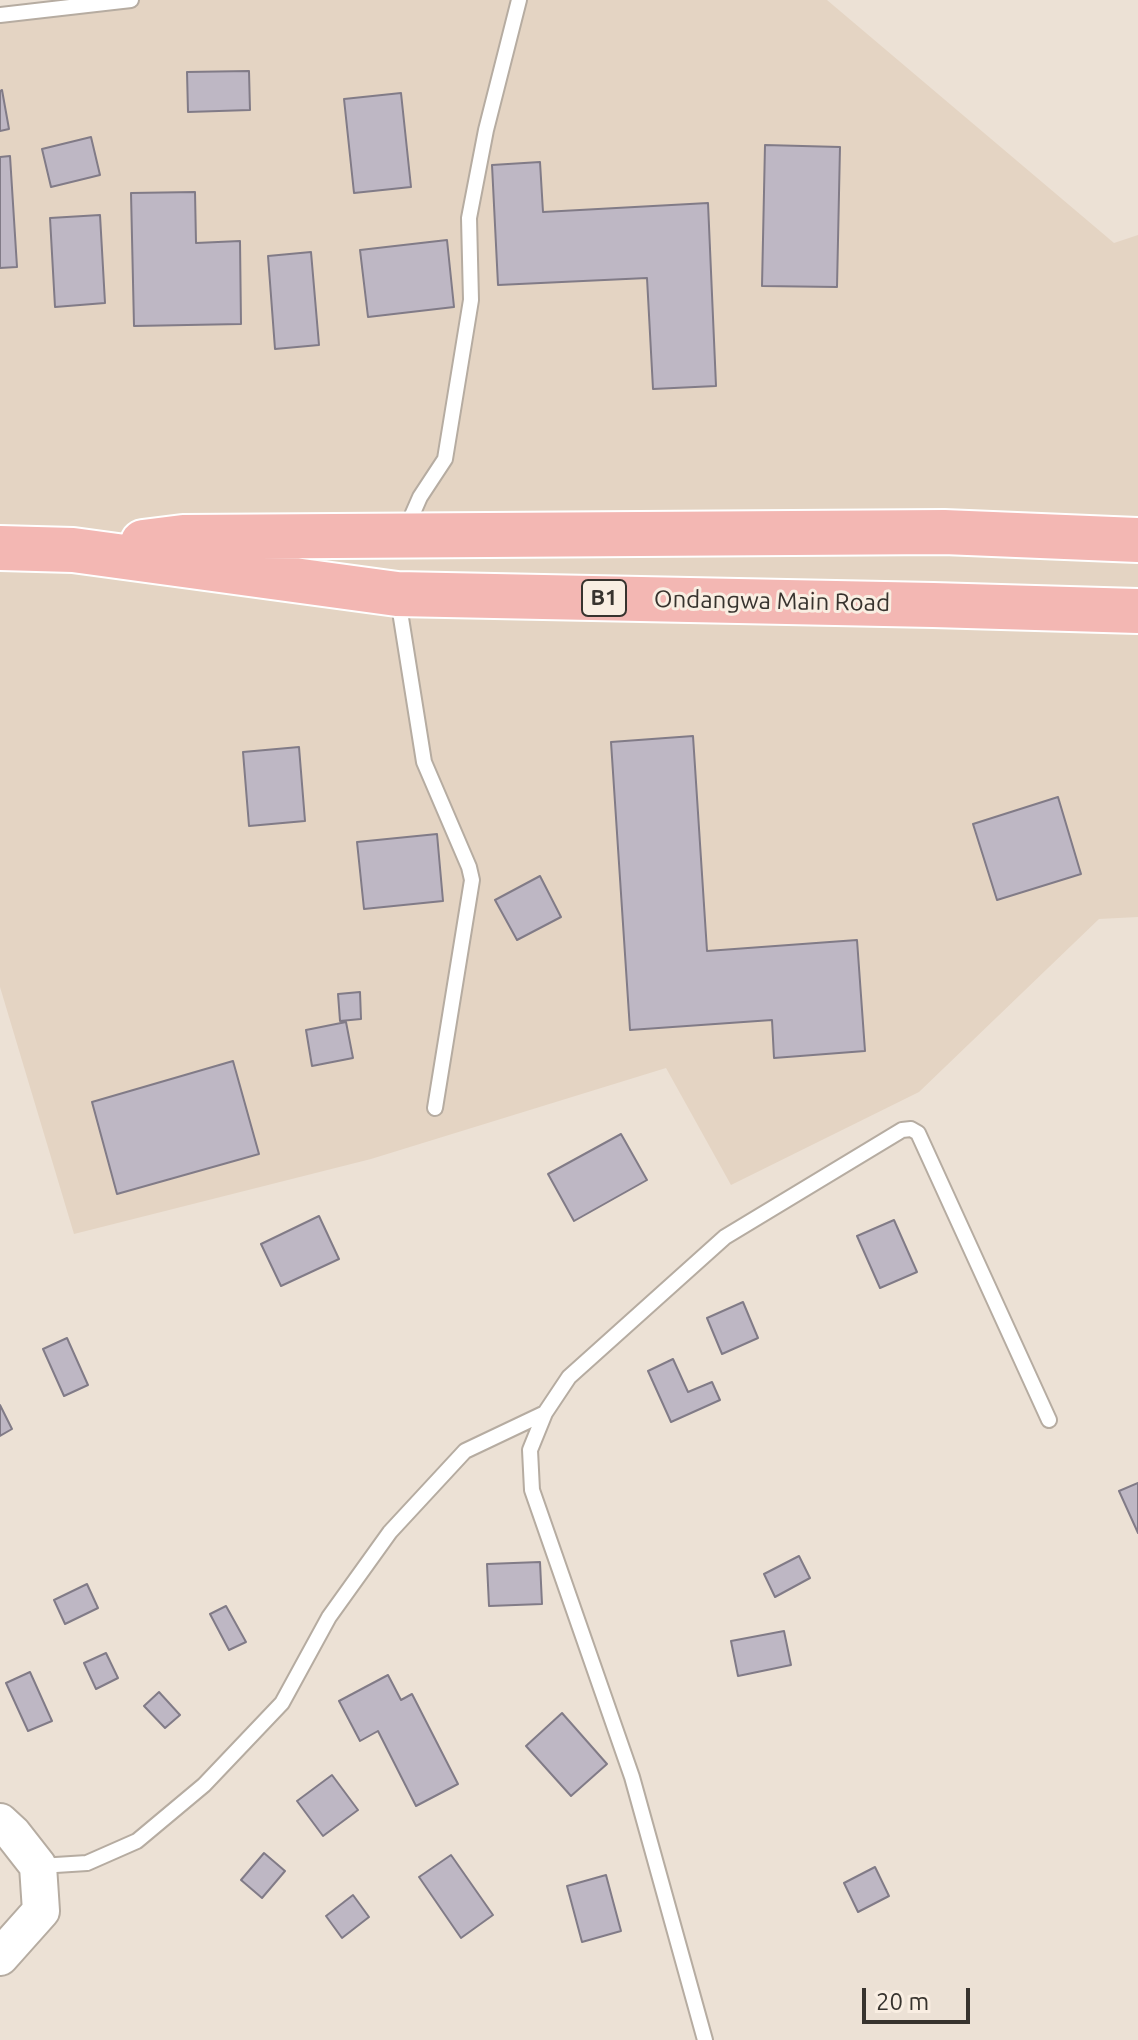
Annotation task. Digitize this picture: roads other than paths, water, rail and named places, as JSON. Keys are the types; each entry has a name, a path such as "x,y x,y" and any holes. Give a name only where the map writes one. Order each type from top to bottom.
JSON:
{"main road":[{"name":"Ondangwa Main Road","path":"73,550 183,537 944,532 1138,540"},
{"name":"Ondangwa Main Road","path":"0,548 73,550 397,594 1138,611"}],"street":[{"path":"0,1822 38,1866 41,1911 0,1957"}],"lane":[{"path":"0,15 131,0"},
{"path":"403,536 420,497 445,459 471,300 469,218 486,130 519,0"},
{"path":"397,594 424,762 472,880 435,1108"},
{"path":"705,2040 632,1777 532,1490 530,1450 545,1413 569,1377 725,1237 902,1130 911,1129 918,1133 1049,1420"},
{"path":"38,1866 87,1863 137,1841 204,1785 282,1703 329,1617 390,1532 465,1451 545,1413"}]}
